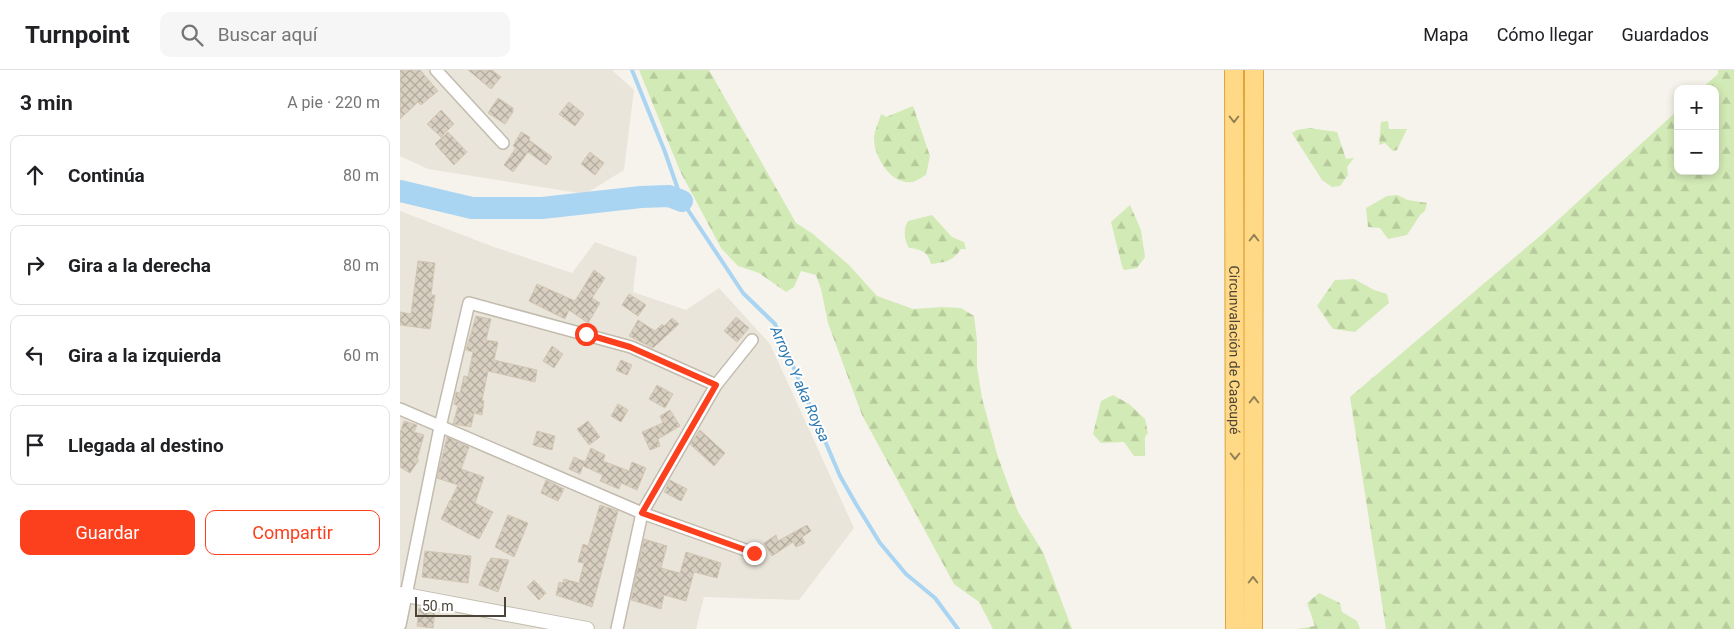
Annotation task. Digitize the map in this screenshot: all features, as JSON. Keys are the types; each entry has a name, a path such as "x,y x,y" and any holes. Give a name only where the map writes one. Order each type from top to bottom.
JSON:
{"highway":[{"name":"Circunvalación de Caacupé","path":"1234,70 1235,629"},
{"name":"Circunvalación de Caacupé","path":"1253,629 1254,70"}],"street":[{"path":"436,70 503,143"},
{"path":"400,625 403,595 440,427 470,303 630,347 716,385"},
{"path":"617,629 642,513 716,385 752,340"},
{"path":"400,409 642,513 754,553"},
{"path":"403,595 587,629"}],"shaded area":[{"path":"400,70 612,70 634,90 624,170 585,194 428,169 400,156"},
{"path":"400,211 494,247 572,273 595,242 637,257 633,292 686,310 719,288 770,344 854,528 799,600 704,597 696,629 400,629"}],"green space":[{"path":"639,70 709,70 796,223 813,234 849,265 877,296 913,309 961,308 974,316 977,340 977,367 982,398 997,454 1018,512 1043,552 1072,629 993,629 979,602 954,584 862,415 828,323 816,275 801,271 794,287 786,292 759,273 738,266 721,248 680,171"},
{"path":"1718,70 1734,70 1734,629 1386,629 1350,397 1547,230 1674,114 1674,175 1719,175 1719,85 1706,85 1718,74"},
{"path":"913,106 930,156 926,175 912,182 904,182 891,175 881,162 877,155 874,137 881,114 886,117"},
{"path":"1388,121 1389,129 1407,129 1397,150 1393,151 1385,143 1379,145 1381,122"},
{"path":"1309,128 1337,132 1346,159 1354,158 1347,167 1348,175 1340,186 1332,187 1322,180 1292,133"},
{"path":"1397,195 1408,200 1427,203 1425,211 1420,215 1407,235 1388,239 1380,228 1368,227 1366,208 1387,196"},
{"path":"1130,205 1141,230 1145,257 1137,268 1124,270 1111,222"},
{"path":"932,215 952,237 964,242 966,249 961,249 948,261 931,264 923,252 909,248 905,238 905,231 908,221"},
{"path":"1354,279 1374,290 1387,294 1389,303 1355,332 1333,329 1317,306 1335,280"},
{"path":"1113,395 1129,404 1145,419 1148,433 1145,437 1145,456 1134,456 1124,442 1101,443 1093,434 1101,401"},
{"path":"1319,593 1340,603 1342,612 1357,621 1360,629 1297,629 1315,626 1307,603"}],"building":[{"path":"400,70 420,70 438,91 421,105 418,102 400,119"},
{"path":"468,70 492,70 501,77 491,89"},
{"path":"498,98 513,108 513,112 505,124 488,113"},
{"path":"569,102 584,114 575,126 559,114"},
{"path":"441,110 454,124 441,137 427,124"},
{"path":"448,132 467,152 454,165 435,144"},
{"path":"521,132 530,137 529,140 552,157 546,165 528,152 513,172 504,165 516,148 513,146"},
{"path":"590,152 604,163 595,175 581,164"},
{"path":"418,261 435,263 431,295 435,295 430,329 400,325 400,312 411,314"},
{"path":"594,270 605,278 592,298 600,303 588,323 569,310 565,319 529,301 537,284 575,301"},
{"path":"629,294 646,305 638,316 622,305"},
{"path":"476,316 491,319 486,340 498,342 494,360 537,370 535,382 488,371 482,400 484,401 482,415 474,413 471,427 453,424 458,406 454,404 456,392 460,393 464,376 468,377 473,352 466,350"},
{"path":"736,317 749,328 737,342 724,331"},
{"path":"672,318 679,324 653,348 629,336 638,320 655,331"},
{"path":"552,346 563,354 554,368 543,361"},
{"path":"621,360 632,365 627,375 616,370"},
{"path":"657,385 673,394 665,408 649,399"},
{"path":"618,404 628,410 621,422 611,416"},
{"path":"670,410 680,426 658,439 660,446 650,450 642,432 663,423 660,416"},
{"path":"404,421 417,425 414,432 424,435 417,459 419,460 410,473 400,467 400,433"},
{"path":"588,421 600,437 589,445 577,429"},
{"path":"700,430 725,453 714,466 690,444"},
{"path":"537,431 555,436 552,450 533,445"},
{"path":"447,437 469,447 461,469 484,477 475,503 493,512 479,539 441,519 450,500 456,502 451,499 458,485 437,478"},
{"path":"591,448 605,455 603,461 629,471 632,462 646,468 637,490 621,483 619,489 600,481 603,475 583,466 580,474 569,469 574,457 585,462"},
{"path":"546,480 564,489 558,501 541,493"},
{"path":"670,480 687,489 681,501 664,492"},
{"path":"600,505 618,511 592,607 556,595 559,582 563,583 564,579 579,583 584,563 578,562 583,544 588,546"},
{"path":"508,515 528,523 514,557 495,547"},
{"path":"807,525 811,531 802,537 805,543 796,547 793,542 772,556 764,543 776,535 778,541"},
{"path":"644,539 667,546 661,568 680,573 686,552 721,563 717,578 694,572 686,601 664,595 661,609 631,600"},
{"path":"425,551 471,556 468,583 422,577"},
{"path":"491,558 509,560 498,592 479,585"},
{"path":"534,580 546,593 539,600 527,587"},
{"path":"419,608 435,610 433,628 417,626"}],"waterway":[{"name":"Arroyo Y aka Roysa","path":"632,70 665,152 682,201 743,293 775,324 840,476 856,504 880,543 906,574 935,598 958,629"},
{"name":"Arroyo Y aka Roysa","path":"400,191 472,208 542,208 641,197 669,196 682,201"}],"route":[{"path":"586,334 630,347 716,385 642,513 754,553"}]}
